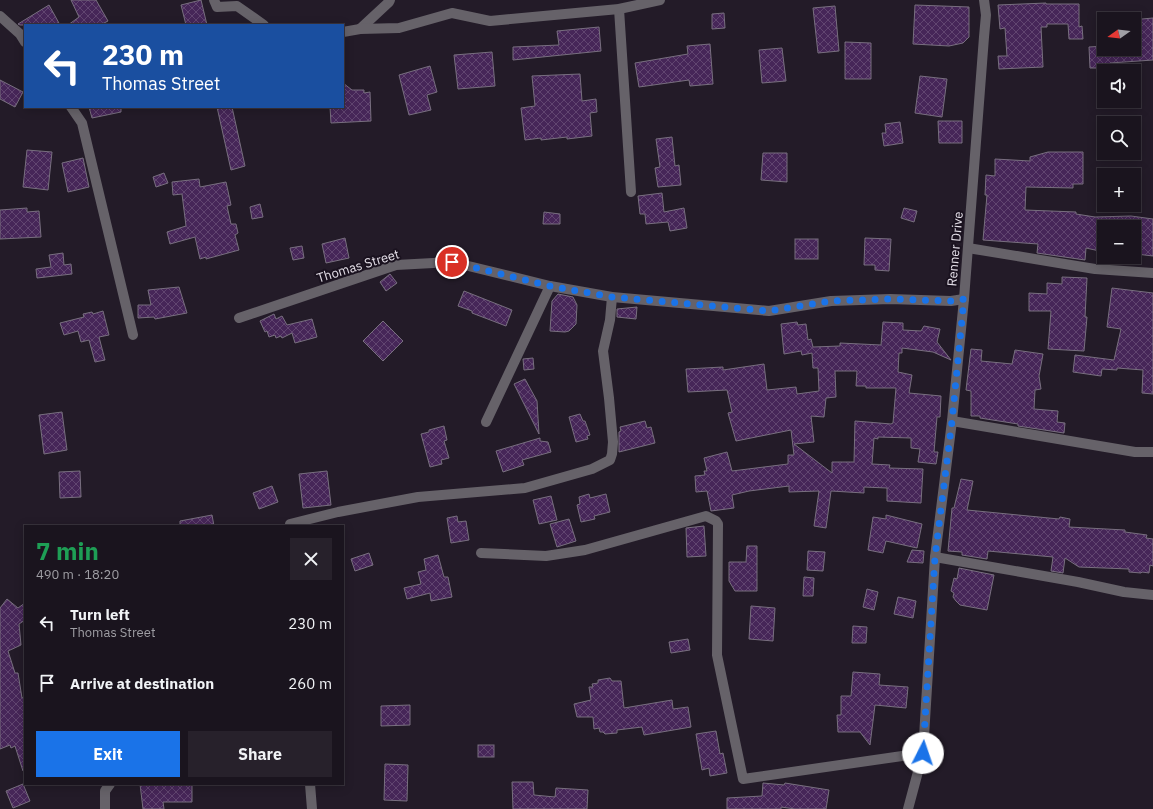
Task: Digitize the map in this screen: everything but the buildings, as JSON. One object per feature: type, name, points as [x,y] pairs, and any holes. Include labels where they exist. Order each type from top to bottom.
[{"type":"street","points":[[214,0],[217,7],[237,6],[263,24]]},
{"type":"street","points":[[360,29],[390,0]]},
{"type":"street","points":[[344,32],[360,29],[399,28],[452,13],[490,21],[619,8],[660,0]]},
{"type":"street","name":"Renner Drive","points":[[908,809],[923,753],[935,557],[952,421],[964,299],[986,15],[984,0]]},
{"type":"street","points":[[619,8],[631,192]]},
{"type":"street","points":[[0,16],[20,34],[24,40]]},
{"type":"street","points":[[72,108],[82,123],[133,335]]},
{"type":"street","points":[[968,248],[1095,269],[1153,273]]},
{"type":"street","name":"Thomas Street","points":[[239,318],[396,265],[452,262],[550,286],[612,297],[769,311],[831,301],[890,299],[951,301],[964,299]]},
{"type":"street","points":[[486,422],[550,286]]},
{"type":"street","points":[[290,524],[338,512],[418,497],[525,488],[592,469],[610,460],[613,442],[603,351],[610,320],[612,297]]},
{"type":"street","points":[[952,421],[1135,452],[1153,452]]},
{"type":"street","points":[[481,553],[546,556],[585,550],[706,516],[718,524],[717,655],[743,779],[923,753]]},
{"type":"street","points":[[935,557],[1078,582],[1124,592],[1153,595]]},
{"type":"street","points":[[105,809],[105,791],[109,785]]},
{"type":"street","points":[[310,785],[312,809]]},
{"type":"route","points":[[452,262],[550,286],[612,297],[769,311],[831,301],[890,299],[951,301],[964,299],[952,421],[935,557],[923,753]]}]
